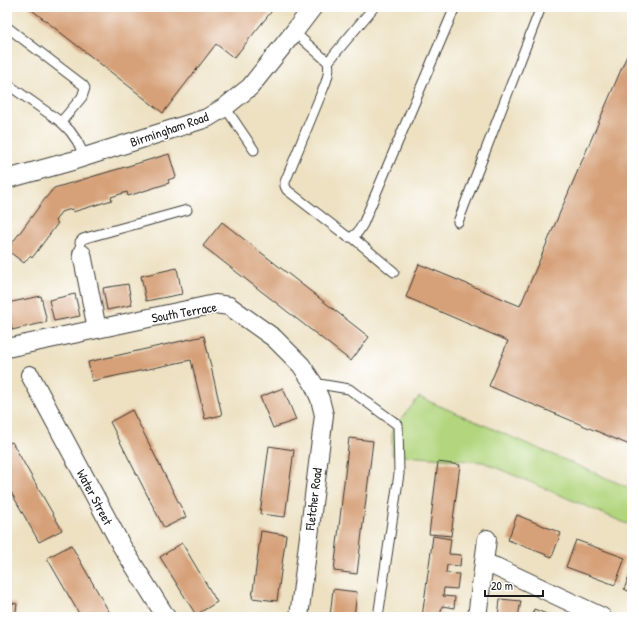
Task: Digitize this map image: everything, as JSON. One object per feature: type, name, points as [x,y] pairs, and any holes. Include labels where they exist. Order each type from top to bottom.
[{"type":"street","name":"Birmingham Road","points":[[7,179],[85,157],[207,118],[225,107],[250,87],[313,7]]},
{"type":"street","points":[[82,254],[97,328]]},
{"type":"street","name":"South Terrace","points":[[7,348],[215,304],[229,306],[274,338],[301,365],[313,383]]},
{"type":"street","name":"Water Street","points":[[30,375],[121,545],[166,617]]},
{"type":"street","name":"Fletcher Road","points":[[299,617],[324,415],[320,399],[313,383]]},
{"type":"street","points":[[477,617],[487,539]]},
{"type":"street","points":[[484,563],[496,567],[602,617]]},
{"type":"lane","points":[[328,62],[374,7]]},
{"type":"lane","points":[[352,237],[358,232],[363,224],[455,7]]},
{"type":"lane","points":[[458,222],[541,7]]},
{"type":"lane","points":[[7,27],[85,88],[82,97],[61,122]]},
{"type":"lane","points":[[294,32],[328,62],[329,67],[327,78],[285,182],[285,186],[287,190],[344,234],[352,237],[394,272]]},
{"type":"lane","points":[[7,84],[61,122],[77,141],[85,157]]},
{"type":"lane","points":[[225,107],[254,150]]},
{"type":"lane","points":[[82,254],[80,242],[89,236],[187,210]]},
{"type":"lane","points":[[313,383],[349,389],[398,425],[399,474],[378,617]]},
{"type":"green space","points":[[419,397],[632,489],[632,526],[483,462],[392,455],[392,430]]},
{"type":"building","points":[[28,7],[275,7],[234,58],[216,44],[163,113]]},
{"type":"building","points":[[632,44],[632,446],[489,386],[508,341],[406,297],[419,264],[520,306]]},
{"type":"building","points":[[169,154],[176,177],[168,180],[169,183],[128,196],[127,192],[111,197],[112,200],[73,212],[72,209],[61,212],[55,221],[58,223],[32,258],[30,256],[24,263],[7,250],[54,188]]},
{"type":"building","points":[[222,222],[369,337],[351,361],[203,246]]},
{"type":"building","points":[[177,268],[182,294],[146,301],[141,276]]},
{"type":"building","points":[[128,284],[132,305],[107,310],[103,288]]},
{"type":"building","points":[[75,294],[80,316],[54,321],[49,300]]},
{"type":"building","points":[[41,296],[47,322],[12,330],[7,303]]},
{"type":"building","points":[[204,336],[222,415],[205,419],[191,360],[92,381],[88,362]]},
{"type":"building","points":[[283,388],[296,420],[273,428],[260,397]]},
{"type":"building","points":[[132,410],[186,517],[164,528],[110,422]]},
{"type":"building","points":[[349,438],[373,441],[357,574],[334,571]]},
{"type":"building","points":[[12,442],[62,530],[39,542],[7,485],[7,444]]},
{"type":"building","points":[[269,446],[294,450],[285,517],[260,514]]},
{"type":"building","points":[[438,462],[460,465],[451,536],[429,534]]},
{"type":"building","points":[[517,515],[561,533],[552,557],[508,540]]},
{"type":"building","points":[[261,531],[286,535],[277,601],[252,598]]},
{"type":"building","points":[[433,536],[451,539],[449,554],[461,555],[460,566],[447,565],[446,573],[459,574],[457,589],[444,588],[443,596],[455,597],[454,608],[442,606],[440,617],[422,617]]},
{"type":"building","points":[[576,540],[625,558],[615,585],[566,567]]},
{"type":"building","points":[[182,543],[217,602],[196,615],[160,557]]},
{"type":"building","points":[[71,545],[112,617],[81,617],[47,558]]},
{"type":"building","points":[[632,570],[632,593],[624,589]]},
{"type":"building","points":[[333,589],[357,592],[354,617],[330,617]]},
{"type":"building","points":[[500,599],[521,601],[518,617],[498,617]]},
{"type":"building","points":[[7,602],[17,604],[15,617],[7,617]]},
{"type":"building","points":[[534,609],[554,617],[531,617]]}]
